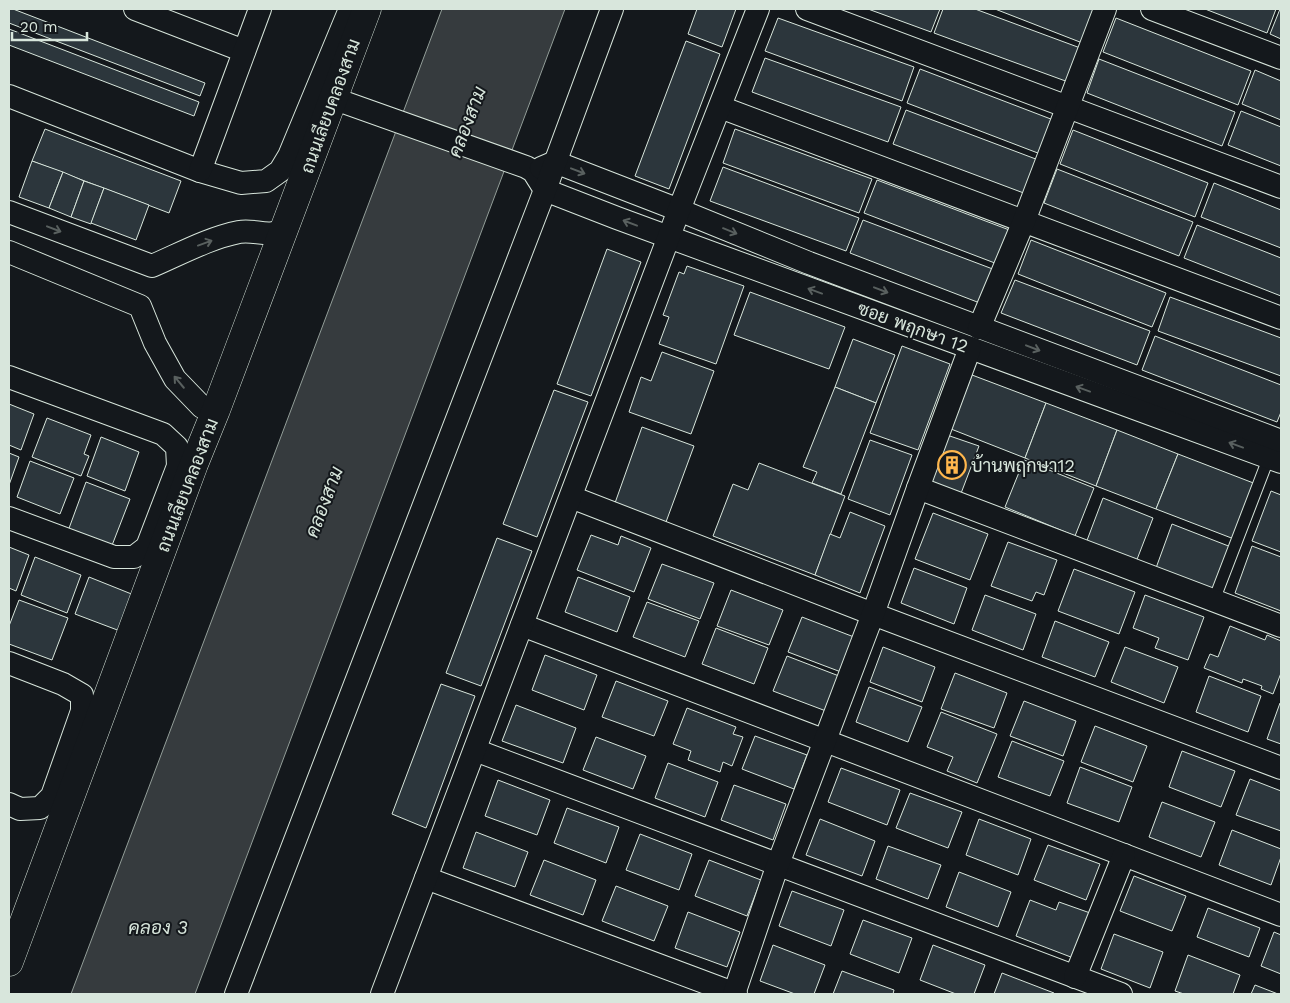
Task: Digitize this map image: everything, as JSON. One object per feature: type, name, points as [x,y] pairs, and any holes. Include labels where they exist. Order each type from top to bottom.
[{"type":"main road","name":"ถนนเลียบคลองสาม","points":[[9,962],[194,464],[367,9]]},
{"type":"street","points":[[135,9],[244,51]]},
{"type":"street","points":[[200,171],[260,9]]},
{"type":"street","points":[[9,96],[200,171],[241,183],[266,181],[280,171],[289,156],[350,9]]},
{"type":"street","points":[[236,994],[545,190],[612,9]]},
{"type":"street","points":[[382,994],[678,210],[758,9]]},
{"type":"street","points":[[807,9],[1281,187]]},
{"type":"street","points":[[426,878],[735,994],[778,864],[873,614],[918,488],[975,338],[1024,221],[1105,9]]},
{"type":"street","points":[[1152,9],[1281,58]]},
{"type":"street","points":[[332,98],[529,169],[545,190]]},
{"type":"street","points":[[720,107],[1281,318]]},
{"type":"street","points":[[529,169],[555,162],[809,263],[975,338]]},
{"type":"street","name":"ซอย พฤกษา 12","points":[[545,190],[668,238],[975,338],[1278,446]]},
{"type":"street","points":[[9,212],[152,266],[205,242],[240,232],[276,234],[284,230]]},
{"type":"street","points":[[9,252],[140,306],[175,378],[202,407],[216,410]]},
{"type":"street","points":[[9,377],[163,434],[177,447],[178,466],[147,547],[134,557],[114,557],[9,518]]},
{"type":"street","points":[[918,488],[1281,626]]},
{"type":"street","points":[[571,497],[873,614],[1281,768]]},
{"type":"street","points":[[522,625],[1281,915]]},
{"type":"street","points":[[9,662],[64,684],[82,695],[82,710],[52,796],[40,808],[20,808],[9,804]]},
{"type":"street","points":[[475,750],[1122,994]]},
{"type":"street","points":[[1075,977],[1124,855]]},
{"type":"lane","points":[[1214,600],[1278,446]]},
{"type":"water","name":"คลอง 3","points":[[442,9],[565,9],[195,994],[71,994]]},
{"type":"building","points":[[9,9],[205,83],[200,96],[9,23]]},
{"type":"building","points":[[697,9],[736,9],[722,47],[688,34]]},
{"type":"building","points":[[868,9],[940,9],[931,32]]},
{"type":"building","points":[[943,9],[975,9],[1083,49],[1071,83],[934,33]]},
{"type":"building","points":[[995,9],[1096,9],[1085,44]]},
{"type":"building","points":[[1205,9],[1276,9],[1267,33]]},
{"type":"building","points":[[1281,9],[1281,39],[1270,34]]},
{"type":"building","points":[[778,18],[914,67],[902,101],[765,51]]},
{"type":"building","points":[[1116,18],[1251,71],[1238,105],[1103,52]]},
{"type":"building","points":[[9,29],[199,102],[194,116],[9,45]]},
{"type":"building","points":[[686,41],[720,54],[669,189],[635,176]]},
{"type":"building","points":[[765,58],[901,107],[888,142],[752,92]]},
{"type":"building","points":[[1099,59],[1235,112],[1222,146],[1087,93]]},
{"type":"building","points":[[920,69],[1056,121],[1043,155],[907,103]]},
{"type":"building","points":[[1255,70],[1281,81],[1281,120],[1242,104]]},
{"type":"building","points":[[906,110],[1041,161],[1029,195],[893,144]]},
{"type":"building","points":[[1241,111],[1281,127],[1281,166],[1228,145]]},
{"type":"building","points":[[45,129],[181,181],[169,213],[32,161]]},
{"type":"building","points":[[735,129],[872,179],[859,213],[723,163]]},
{"type":"building","points":[[1073,130],[1208,183],[1195,217],[1060,164]]},
{"type":"building","points":[[32,161],[63,172],[49,208],[19,197]]},
{"type":"building","points":[[723,167],[859,218],[846,251],[710,201]]},
{"type":"building","points":[[1057,169],[1193,222],[1179,256],[1044,203]]},
{"type":"building","points":[[63,172],[84,181],[71,217],[49,208]]},
{"type":"building","points":[[877,180],[1012,231],[1000,265],[864,213]]},
{"type":"building","points":[[84,181],[104,188],[91,224],[71,217]]},
{"type":"building","points":[[1214,183],[1281,210],[1281,248],[1201,217]]},
{"type":"building","points":[[104,188],[149,205],[136,240],[91,223]]},
{"type":"building","points":[[863,220],[998,271],[985,305],[850,253]]},
{"type":"building","points":[[1197,225],[1281,258],[1281,296],[1184,258]]},
{"type":"building","points":[[1031,240],[1166,293],[1152,327],[1018,274]]},
{"type":"building","points":[[607,249],[641,262],[591,396],[557,384]]},
{"type":"building","points":[[687,266],[744,286],[716,364],[659,344],[669,317],[663,315],[679,272],[684,274]]},
{"type":"building","points":[[1015,280],[1150,331],[1137,365],[1001,313]]},
{"type":"building","points":[[750,292],[845,327],[829,369],[734,335]]},
{"type":"building","points":[[1170,297],[1281,338],[1281,376],[1158,331]]},
{"type":"building","points":[[1155,336],[1281,385],[1281,412],[1277,422],[1142,370]]},
{"type":"building","points":[[853,339],[895,355],[876,403],[835,387]]},
{"type":"building","points":[[902,346],[950,364],[918,450],[870,433]]},
{"type":"building","points":[[662,352],[714,371],[691,434],[629,412],[641,377],[651,381]]},
{"type":"building","points":[[972,375],[1046,403],[1025,458],[951,429]]},
{"type":"building","points":[[835,387],[876,403],[841,494],[812,483],[817,472],[803,467]]},
{"type":"building","points":[[554,390],[588,402],[537,537],[503,524]]},
{"type":"building","points":[[1046,403],[1117,430],[1096,486],[1025,458]]},
{"type":"building","points":[[9,404],[34,414],[21,450],[9,445]]},
{"type":"building","points":[[47,418],[91,435],[84,454],[89,456],[81,476],[32,457]]},
{"type":"building","points":[[642,427],[694,446],[666,522],[615,503]]},
{"type":"building","points":[[1117,430],[1178,454],[1156,509],[1096,486]]},
{"type":"building","name":"บ้านพฤกษา12","points":[[944,434],[979,446],[960,496],[926,483]]},
{"type":"building","points":[[101,437],[139,452],[125,491],[87,476]]},
{"type":"building","points":[[870,440],[912,455],[890,515],[848,499]]},
{"type":"building","points":[[9,453],[19,457],[9,485]]},
{"type":"building","points":[[1178,454],[1256,484],[1234,539],[1156,509]]},
{"type":"building","points":[[1024,460],[1094,488],[1075,536],[1005,507]]},
{"type":"building","points":[[30,461],[74,478],[60,514],[17,497]]},
{"type":"building","points":[[759,463],[845,496],[815,575],[713,536],[733,484],[748,490]]},
{"type":"building","points":[[86,482],[130,499],[111,548],[68,531]]},
{"type":"building","points":[[1271,491],[1281,495],[1281,552],[1252,541]]},
{"type":"building","points":[[1103,498],[1153,518],[1136,562],[1086,543]]},
{"type":"building","points":[[850,512],[885,526],[860,593],[815,575],[830,534],[840,538]]},
{"type":"building","points":[[933,513],[988,534],[970,580],[915,559]]},
{"type":"building","points":[[1172,524],[1231,547],[1214,591],[1156,568]]},
{"type":"building","points":[[591,535],[618,545],[621,536],[651,548],[634,592],[577,570]]},
{"type":"building","points":[[497,538],[532,551],[481,686],[446,673]]},
{"type":"building","points":[[1008,542],[1057,560],[1044,595],[1036,592],[1032,601],[991,586]]},
{"type":"building","points":[[1252,546],[1281,557],[1281,611],[1235,593]]},
{"type":"building","points":[[9,547],[29,555],[16,591],[9,588]]},
{"type":"building","points":[[35,557],[81,575],[67,613],[21,595]]},
{"type":"building","points":[[662,564],[714,583],[700,619],[648,599]]},
{"type":"building","points":[[914,568],[967,588],[954,624],[901,603]]},
{"type":"building","points":[[1074,569],[1135,592],[1119,634],[1058,611]]},
{"type":"building","points":[[89,577],[134,595],[120,631],[75,614]]},
{"type":"building","points":[[578,577],[630,597],[617,632],[565,612]]},
{"type":"building","points":[[731,590],[783,610],[769,645],[717,626]]},
{"type":"building","points":[[985,595],[1036,614],[1023,650],[972,630]]},
{"type":"building","points":[[1145,595],[1204,617],[1188,660],[1155,648],[1159,638],[1133,628]]},
{"type":"building","points":[[19,600],[68,618],[52,660],[9,644],[9,626]]},
{"type":"building","points":[[647,602],[699,621],[685,657],[633,637]]},
{"type":"building","points":[[802,617],[854,637],[841,672],[788,652]]},
{"type":"building","points":[[1055,621],[1109,642],[1095,677],[1042,657]]},
{"type":"building","points":[[1230,626],[1265,640],[1267,635],[1281,641],[1281,673],[1273,694],[1261,689],[1262,686],[1243,679],[1242,683],[1204,668],[1210,654],[1218,657]]},
{"type":"building","points":[[716,628],[768,648],[754,684],[702,664]]},
{"type":"building","points":[[883,647],[935,667],[922,702],[870,682]]},
{"type":"building","points":[[1125,647],[1178,667],[1164,703],[1111,682]]},
{"type":"building","points":[[545,655],[597,675],[584,710],[532,690]]},
{"type":"building","points":[[787,656],[839,676],[826,711],[773,691]]},
{"type":"building","points":[[955,673],[1007,693],[994,728],[941,709]]},
{"type":"building","points":[[1209,676],[1261,696],[1248,732],[1196,712]]},
{"type":"building","points":[[616,681],[668,701],[654,736],[602,717]]},
{"type":"building","points":[[441,684],[475,696],[426,828],[392,814]]},
{"type":"building","points":[[869,687],[922,707],[908,742],[856,722]]},
{"type":"building","points":[[1024,701],[1076,721],[1063,756],[1010,736]]},
{"type":"building","points":[[1281,704],[1281,744],[1267,739]]},
{"type":"building","points":[[516,705],[576,728],[563,763],[502,741]]},
{"type":"building","points":[[687,708],[736,727],[733,734],[743,737],[732,766],[723,762],[720,772],[688,760],[691,751],[673,744]]},
{"type":"building","points":[[941,712],[997,734],[977,783],[947,771],[953,757],[927,747]]},
{"type":"building","points":[[1095,726],[1147,746],[1133,782],[1081,762]]},
{"type":"building","points":[[755,736],[807,755],[794,789],[742,769]]},
{"type":"building","points":[[596,737],[646,756],[633,789],[583,770]]},
{"type":"building","points":[[1012,741],[1064,761],[1050,796],[998,777]]},
{"type":"building","points":[[1182,751],[1235,771],[1221,807],[1169,787]]},
{"type":"building","points":[[668,763],[718,782],[705,817],[655,798]]},
{"type":"building","points":[[1080,767],[1132,787],[1119,822],[1067,803]]},
{"type":"building","points":[[841,768],[900,790],[887,825],[828,802]]},
{"type":"building","points":[[1250,779],[1281,791],[1281,831],[1236,815]]},
{"type":"building","points":[[498,780],[550,800],[537,835],[485,816]]},
{"type":"building","points":[[734,785],[786,804],[773,840],[721,820]]},
{"type":"building","points":[[910,793],[962,812],[948,848],[896,828]]},
{"type":"building","points":[[1162,802],[1215,822],[1201,857],[1149,837]]},
{"type":"building","points":[[567,808],[619,827],[606,863],[554,843]]},
{"type":"building","points":[[820,819],[875,841],[862,876],[806,855]]},
{"type":"building","points":[[979,819],[1031,839],[1018,875],[966,855]]},
{"type":"building","points":[[1232,830],[1281,849],[1281,857],[1271,885],[1219,865]]},
{"type":"building","points":[[476,832],[528,852],[515,887],[463,868]]},
{"type":"building","points":[[640,834],[692,854],[679,890],[626,870]]},
{"type":"building","points":[[1048,845],[1100,864],[1086,900],[1034,880]]},
{"type":"building","points":[[888,846],[941,865],[928,899],[876,879]]},
{"type":"building","points":[[544,860],[596,880],[583,915],[530,895]]},
{"type":"building","points":[[709,860],[761,880],[747,916],[695,896]]},
{"type":"building","points":[[959,872],[1011,892],[998,927],[946,907]]},
{"type":"building","points":[[1134,876],[1186,896],[1172,931],[1120,911]]},
{"type":"building","points":[[616,886],[668,906],[654,941],[602,921]]},
{"type":"building","points":[[792,891],[844,910],[831,946],[779,926]]},
{"type":"building","points":[[1030,900],[1056,910],[1059,902],[1093,914],[1076,959],[1016,936]]},
{"type":"building","points":[[1208,908],[1260,928],[1249,957],[1197,937]]},
{"type":"building","points":[[688,912],[740,932],[727,967],[675,948]]},
{"type":"building","points":[[863,920],[912,938],[899,973],[850,954]]},
{"type":"building","points":[[1274,932],[1281,935],[1281,974],[1261,966]]},
{"type":"building","points":[[1114,934],[1163,952],[1150,988],[1101,969]]},
{"type":"building","points":[[773,945],[825,965],[814,994],[795,994],[760,981]]},
{"type":"building","points":[[933,945],[985,965],[974,994],[956,994],[920,980]]},
{"type":"building","points":[[1188,955],[1240,975],[1233,994],[1184,994],[1175,991]]},
{"type":"building","points":[[842,971],[894,990],[893,994],[833,994]]},
{"type":"building","points":[[1002,973],[1054,993],[994,994]]},
{"type":"building","points":[[1255,985],[1278,994],[1251,994]]},
{"type":"place","name":"บ้านพฤกษา12","points":[[952,465]]},
{"type":"water label","name":"คลองสาม","points":[[467,122]]},
{"type":"water label","name":"คลองสาม","points":[[324,502]]}]
